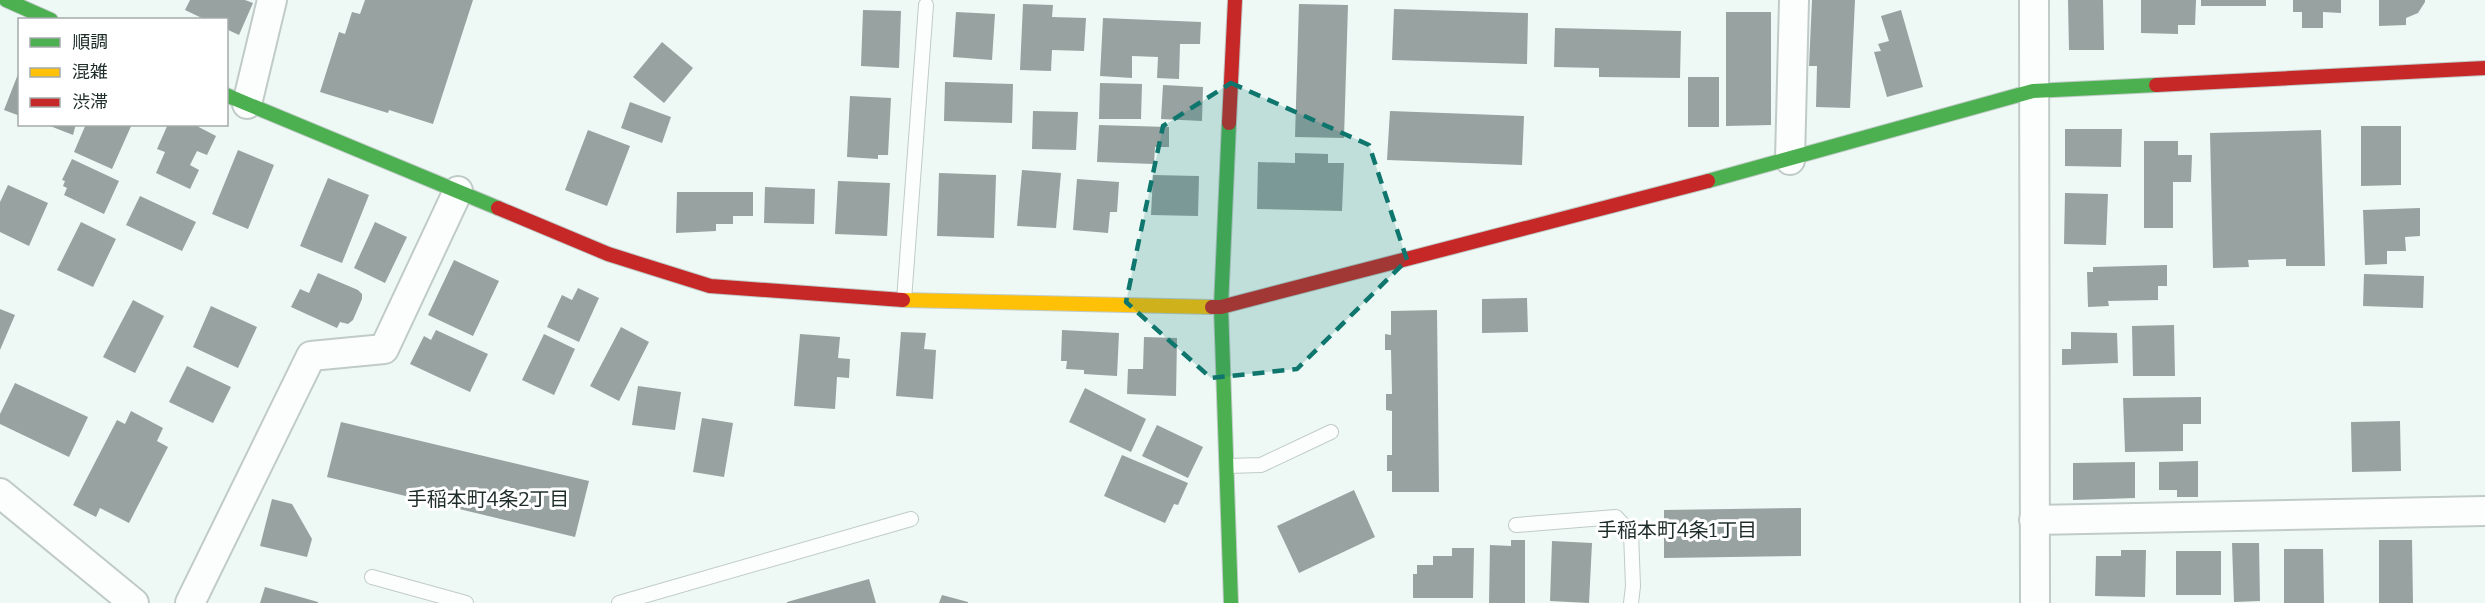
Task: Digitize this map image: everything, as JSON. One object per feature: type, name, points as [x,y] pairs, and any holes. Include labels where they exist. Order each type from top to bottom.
[{"type":"street","points":[[6,0],[46,18]]},
{"type":"street","points":[[272,0],[237,100],[608,254],[710,286],[904,300],[1221,307],[1790,160],[2033,91],[2485,68]]},
{"type":"street","points":[[1231,603],[1221,307],[1235,0]]},
{"type":"street","points":[[1790,160],[1794,0]]},
{"type":"street","points":[[2034,0],[2035,603]]},
{"type":"street","points":[[190,603],[311,356],[384,349],[458,191]]},
{"type":"street","points":[[0,493],[134,603]]},
{"type":"street","points":[[2034,520],[2485,511]]},
{"type":"lane","points":[[904,300],[926,5]]},
{"type":"lane","points":[[1227,466],[1261,465],[1331,432]]},
{"type":"lane","points":[[1516,525],[1616,517],[1631,533],[1633,586],[1631,603]]},
{"type":"lane","points":[[619,603],[911,519]]},
{"type":"lane","points":[[372,577],[465,603]]},
{"type":"highlighted area","points":[[1231,83],[1369,145],[1407,260],[1297,369],[1211,378],[1126,302],[1163,126]]},
{"type":"building","points":[[190,0],[245,0],[253,3],[239,35],[228,30],[228,18],[202,18],[185,10]]},
{"type":"building","points":[[365,0],[473,0],[433,124],[320,92],[339,32],[345,34],[352,12],[360,14]]},
{"type":"building","points":[[1812,0],[1855,0],[1850,108],[1816,107],[1817,66],[1809,66]]},
{"type":"building","points":[[2068,0],[2103,0],[2104,50],[2069,50]]},
{"type":"building","points":[[2141,0],[2196,0],[2195,25],[2178,25],[2178,34],[2141,33]]},
{"type":"building","points":[[2201,0],[2266,0],[2266,6],[2201,6]]},
{"type":"building","points":[[2293,0],[2341,0],[2341,13],[2323,12],[2323,28],[2302,28],[2302,12],[2293,12]]},
{"type":"building","points":[[2379,0],[2425,0],[2425,2],[2418,13],[2406,18],[2406,25],[2379,26]]},
{"type":"building","points":[[1023,4],[1053,5],[1052,17],[1086,18],[1084,51],[1052,50],[1051,71],[1020,70]]},
{"type":"building","points":[[1299,4],[1348,5],[1344,138],[1295,137]]},
{"type":"building","points":[[1394,9],[1528,13],[1527,64],[1392,60]]},
{"type":"building","points":[[863,10],[901,11],[899,68],[861,66]]},
{"type":"building","points":[[1901,10],[1923,87],[1887,97],[1874,52],[1881,51],[1878,44],[1889,41],[1881,16]]},
{"type":"building","points":[[956,12],[995,14],[992,60],[953,57]]},
{"type":"building","points":[[1726,12],[1771,12],[1771,125],[1726,126]]},
{"type":"building","points":[[1103,18],[1201,22],[1200,44],[1180,44],[1179,79],[1157,78],[1158,57],[1132,56],[1132,78],[1100,76]]},
{"type":"building","points":[[1555,28],[1681,31],[1680,78],[1599,77],[1599,68],[1554,67]]},
{"type":"building","points":[[662,42],[693,68],[664,103],[633,77]]},
{"type":"building","points":[[18,74],[18,115],[4,110]]},
{"type":"building","points":[[1688,77],[1719,77],[1719,127],[1688,127]]},
{"type":"building","points":[[945,82],[1013,84],[1012,123],[944,121]]},
{"type":"building","points":[[1100,83],[1142,84],[1141,119],[1099,119]]},
{"type":"building","points":[[1163,85],[1203,87],[1202,121],[1161,119]]},
{"type":"building","points":[[850,96],[891,98],[888,155],[878,155],[878,159],[847,157]]},
{"type":"building","points":[[630,102],[671,117],[662,143],[621,128]]},
{"type":"building","points":[[1033,111],[1078,112],[1076,150],[1032,149]]},
{"type":"building","points":[[1390,111],[1524,116],[1522,165],[1387,160]]},
{"type":"building","points":[[1099,125],[1169,127],[1169,147],[1155,147],[1154,164],[1097,162]]},
{"type":"building","points":[[50,126],[75,126],[73,135]]},
{"type":"building","points":[[85,126],[131,126],[112,169],[74,152]]},
{"type":"building","points":[[167,126],[197,126],[216,136],[207,155],[197,151],[190,165],[199,170],[190,189],[156,173],[165,152],[157,149]]},
{"type":"building","points":[[2361,126],[2401,126],[2401,185],[2361,186]]},
{"type":"building","points":[[2065,129],[2122,129],[2121,167],[2065,166]]},
{"type":"building","points":[[588,130],[630,146],[607,206],[565,190]]},
{"type":"building","points":[[2321,130],[2325,266],[2286,266],[2286,259],[2248,260],[2249,267],[2213,268],[2210,133]]},
{"type":"building","points":[[2144,141],[2178,141],[2178,155],[2192,155],[2191,182],[2173,182],[2173,228],[2144,228]]},
{"type":"building","points":[[238,150],[274,165],[248,229],[212,214]]},
{"type":"building","points":[[1295,153],[1328,154],[1328,163],[1344,163],[1342,211],[1257,209],[1258,162],[1295,163]]},
{"type":"building","points":[[72,159],[119,181],[104,214],[64,195],[67,188],[63,186],[65,181],[62,180]]},
{"type":"building","points":[[1022,170],[1061,173],[1056,228],[1017,226]]},
{"type":"building","points":[[939,173],[996,175],[994,238],[937,236]]},
{"type":"building","points":[[1153,175],[1199,176],[1198,216],[1151,215]]},
{"type":"building","points":[[328,178],[369,195],[342,263],[300,246]]},
{"type":"building","points":[[1077,179],[1119,182],[1117,212],[1110,212],[1108,233],[1073,230]]},
{"type":"building","points":[[838,181],[890,183],[887,236],[835,234]]},
{"type":"building","points":[[8,185],[48,203],[29,246],[0,232],[0,202]]},
{"type":"building","points":[[765,187],[815,189],[814,224],[764,223]]},
{"type":"building","points":[[677,192],[753,192],[753,216],[733,216],[733,224],[716,224],[716,231],[676,233]]},
{"type":"building","points":[[2065,193],[2108,194],[2106,245],[2064,244]]},
{"type":"building","points":[[140,196],[196,222],[182,251],[126,225]]},
{"type":"building","points":[[2420,208],[2420,236],[2405,237],[2406,251],[2387,251],[2387,264],[2365,265],[2363,210]]},
{"type":"building","points":[[81,222],[116,239],[93,287],[57,270]]},
{"type":"building","points":[[375,222],[407,237],[385,283],[354,268]]},
{"type":"building","points":[[454,260],[499,281],[473,336],[428,315]]},
{"type":"building","points":[[2167,265],[2167,286],[2158,286],[2158,300],[2108,301],[2109,306],[2088,307],[2087,272],[2093,272],[2093,267]]},
{"type":"building","points":[[318,273],[358,290],[362,294],[353,320],[348,324],[340,322],[337,328],[291,307],[300,289],[309,293]]},
{"type":"building","points":[[2364,274],[2424,276],[2423,308],[2363,306]]},
{"type":"building","points":[[578,288],[599,298],[579,342],[547,327],[562,295],[572,300]]},
{"type":"building","points":[[1527,298],[1528,332],[1482,333],[1482,299]]},
{"type":"building","points":[[133,300],[164,316],[135,373],[103,357]]},
{"type":"building","points":[[211,306],[257,327],[238,368],[193,347]]},
{"type":"building","points":[[0,309],[15,315],[0,350]]},
{"type":"building","points":[[1437,310],[1439,492],[1392,492],[1392,471],[1387,471],[1387,455],[1392,455],[1392,411],[1386,410],[1386,394],[1392,394],[1391,350],[1385,350],[1385,334],[1391,335],[1391,311]]},
{"type":"building","points":[[2174,325],[2175,376],[2133,376],[2132,326]]},
{"type":"building","points":[[621,327],[649,342],[619,401],[590,386]]},
{"type":"building","points":[[436,330],[488,354],[470,392],[410,364],[424,336],[431,340]]},
{"type":"building","points":[[1062,330],[1119,333],[1117,376],[1084,374],[1084,370],[1066,369],[1067,361],[1061,361]]},
{"type":"building","points":[[901,332],[926,333],[924,349],[936,350],[933,399],[896,396]]},
{"type":"building","points":[[2071,332],[2117,333],[2118,363],[2062,365],[2062,349],[2071,349]]},
{"type":"building","points":[[544,334],[575,349],[554,395],[522,380]]},
{"type":"building","points":[[800,334],[840,337],[838,358],[850,359],[849,378],[837,377],[835,409],[794,406]]},
{"type":"building","points":[[1144,337],[1177,338],[1176,396],[1127,394],[1128,369],[1143,369]]},
{"type":"building","points":[[187,366],[231,387],[213,423],[169,402]]},
{"type":"building","points":[[15,383],[88,417],[69,457],[0,424],[0,414]]},
{"type":"building","points":[[638,386],[681,392],[675,430],[632,425]]},
{"type":"building","points":[[1085,388],[1146,419],[1131,452],[1069,422]]},
{"type":"building","points":[[2201,397],[2201,424],[2183,424],[2183,451],[2125,452],[2123,398]]},
{"type":"building","points":[[131,411],[163,428],[157,441],[168,447],[129,523],[100,508],[96,517],[73,505],[117,420],[125,424]]},
{"type":"building","points":[[702,418],[733,423],[724,477],[693,472]]},
{"type":"building","points":[[2400,421],[2401,471],[2352,472],[2351,422]]},
{"type":"building","points":[[341,422],[589,481],[575,537],[327,477]]},
{"type":"building","points":[[1157,425],[1203,447],[1188,478],[1142,456]]},
{"type":"building","points":[[1122,455],[1188,483],[1178,505],[1174,504],[1165,523],[1104,496]]},
{"type":"building","points":[[2198,461],[2198,497],[2177,497],[2177,490],[2159,490],[2159,462]]},
{"type":"building","points":[[2135,462],[2135,498],[2073,500],[2073,463]]},
{"type":"building","points":[[1354,490],[1375,537],[1299,573],[1277,526]]},
{"type":"building","points":[[272,499],[292,504],[312,539],[307,557],[260,546]]},
{"type":"building","points":[[1801,508],[1801,556],[1664,558],[1664,510]]},
{"type":"building","points":[[1511,540],[1525,540],[1525,603],[1489,603],[1490,545],[1511,546]]},
{"type":"building","points":[[2379,540],[2412,540],[2413,603],[2379,603]]},
{"type":"building","points":[[1552,541],[1592,543],[1589,603],[1550,601]]},
{"type":"building","points":[[2232,543],[2259,543],[2260,601],[2234,602]]},
{"type":"building","points":[[1452,548],[1474,548],[1473,598],[1413,598],[1413,574],[1417,574],[1417,565],[1433,565],[1433,556],[1452,556]]},
{"type":"building","points":[[2284,549],[2323,549],[2324,603],[2284,603]]},
{"type":"building","points":[[2121,550],[2146,550],[2145,597],[2095,596],[2096,556],[2121,556]]},
{"type":"building","points":[[2176,551],[2221,551],[2221,595],[2176,595]]},
{"type":"building","points":[[869,579],[876,603],[787,603],[787,602]]},
{"type":"building","points":[[265,587],[318,602],[318,603],[260,603]]},
{"type":"building","points":[[942,595],[968,602],[968,603],[939,603]]},
{"type":"traffic: fast","points":[[6,0],[46,18]]},
{"type":"traffic: fast","points":[[1708,181],[2033,91],[2156,85]]},
{"type":"traffic: fast","points":[[228,96],[498,208]]},
{"type":"traffic: fast","points":[[1229,123],[1221,307],[1231,603]]},
{"type":"traffic: slow","points":[[903,300],[1212,307]]},
{"type":"traffic: jam","points":[[1229,123],[1235,0]]},
{"type":"traffic: jam","points":[[2156,85],[2485,68]]},
{"type":"traffic: jam","points":[[1212,307],[1221,307],[1708,181]]},
{"type":"traffic: jam","points":[[498,208],[608,254],[710,286],[903,300]]},
{"type":"district","name":"手稲本町4条2丁目","points":[[488,499]]},
{"type":"district","name":"手稲本町4条1丁目","points":[[1677,530]]}]
